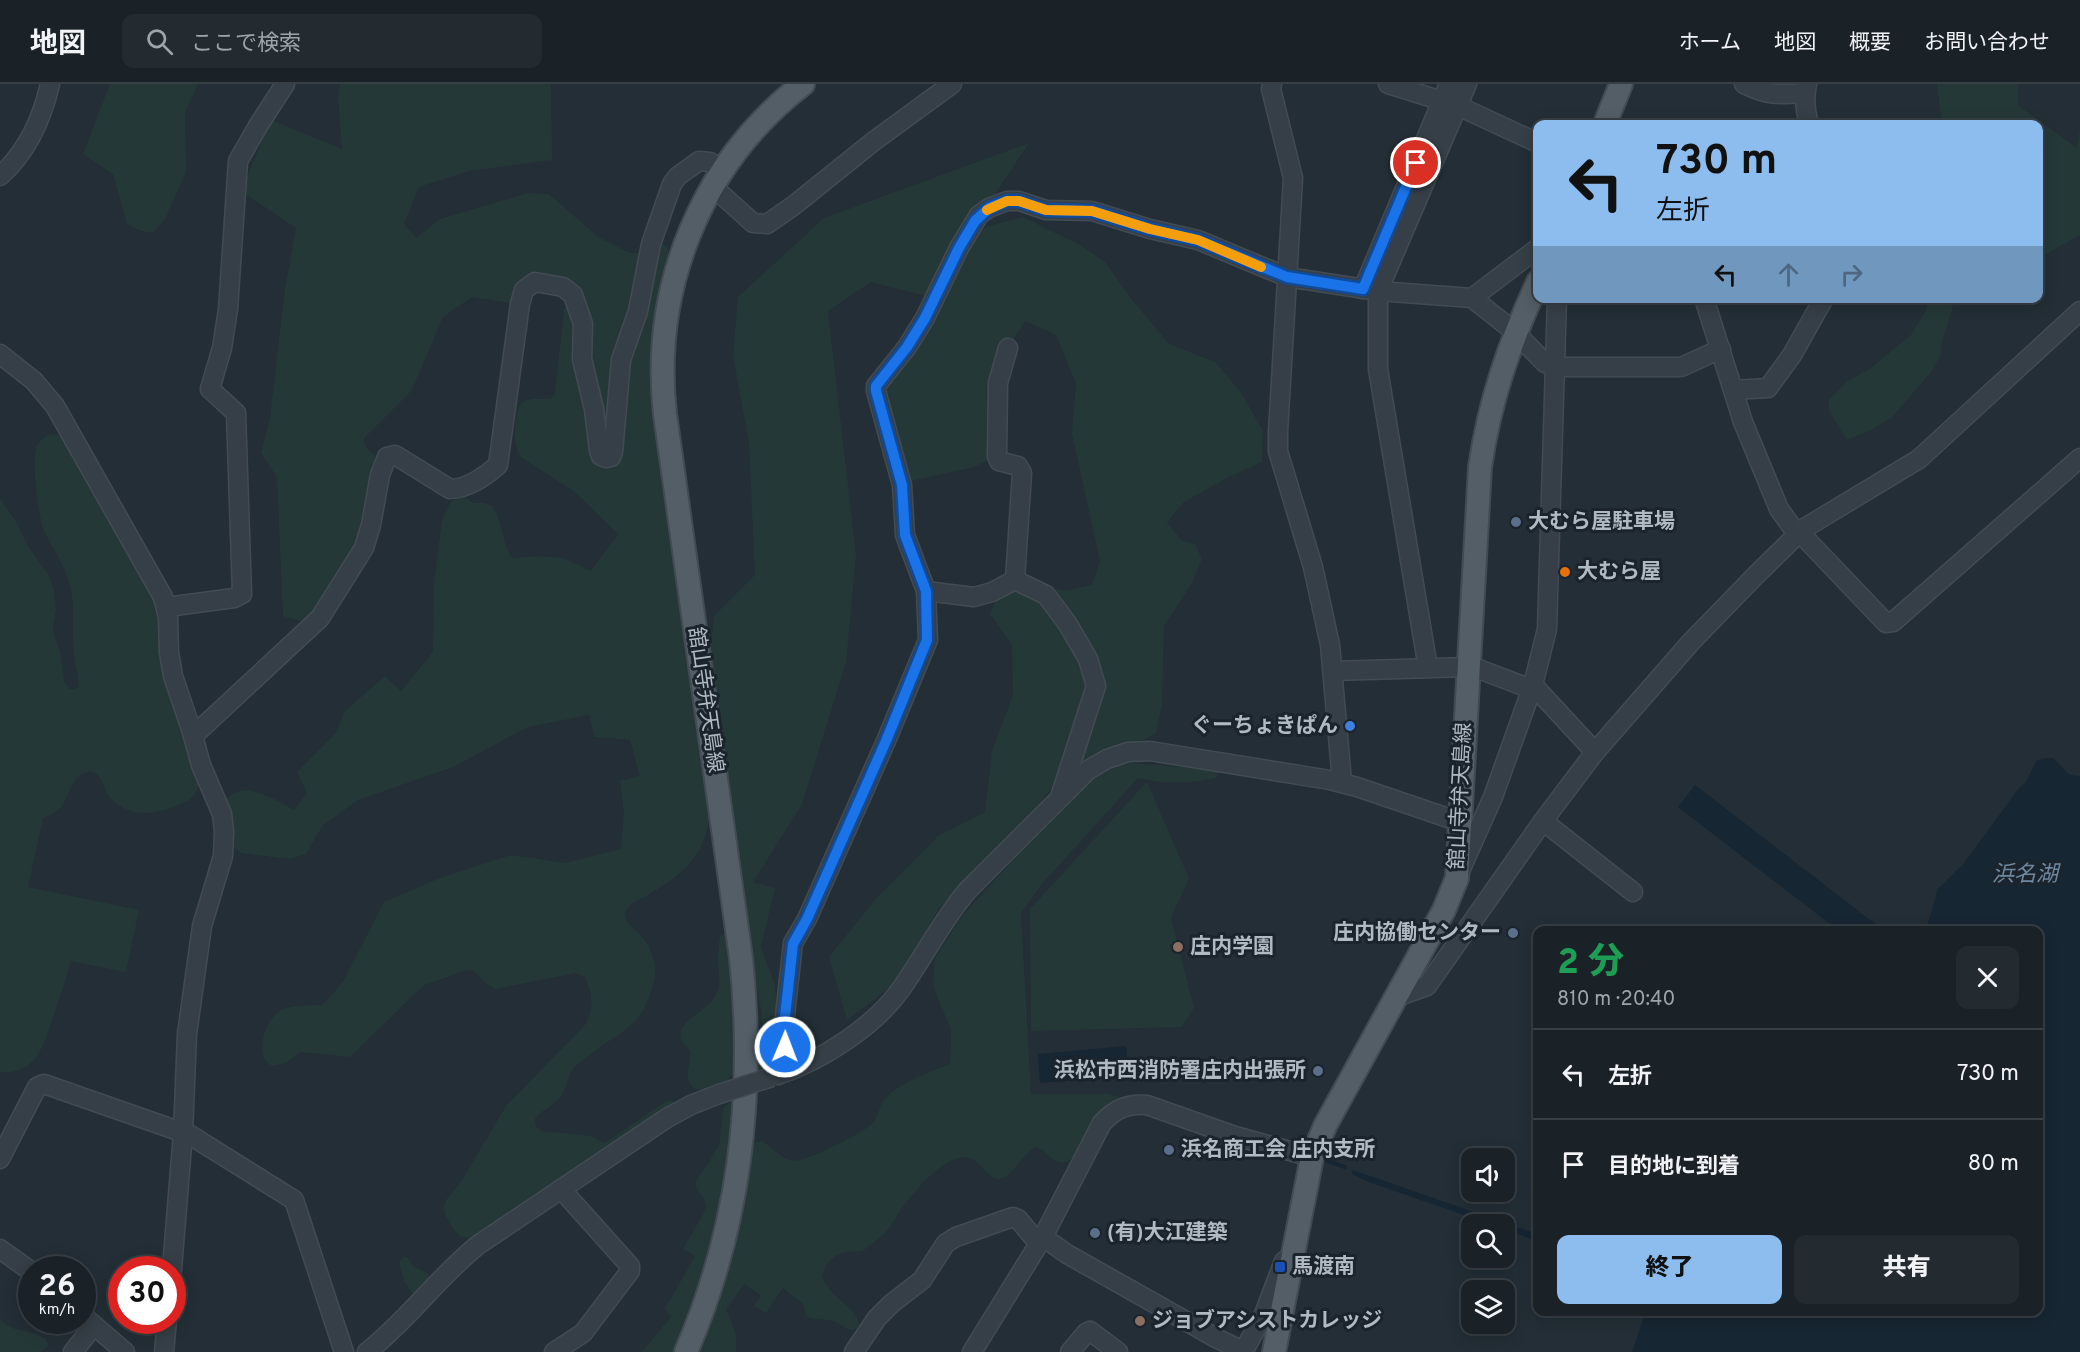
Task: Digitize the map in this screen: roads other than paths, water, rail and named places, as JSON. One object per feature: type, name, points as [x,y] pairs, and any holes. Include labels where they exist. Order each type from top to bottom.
[{"type":"main road","name":"舘山寺弁天島線","points":[[686,1352],[713,1280],[732,1208],[744,1125],[747,1069],[746,1014],[741,958],[665,414],[662,378],[665,323],[676,270],[692,227],[717,178],[755,127],[803,84]]},
{"type":"main road","points":[[1607,120],[1621,84]]},
{"type":"main road","name":"舘山寺弁天島線","points":[[1274,1352],[1277,1299],[1296,1242],[1312,1157],[1325,1126],[1443,910],[1457,878],[1480,467],[1497,385],[1515,332],[1533,293]]},
{"type":"street","points":[[0,176],[16,162],[32,134],[46,101],[50,84]]},
{"type":"street","points":[[166,607],[234,598],[242,594],[236,412],[210,389],[222,348],[228,309],[238,161],[285,84]]},
{"type":"street","points":[[193,736],[320,618],[364,548],[380,475],[387,457],[394,455],[450,489],[466,486],[498,465],[520,304],[524,290],[529,285],[543,282],[563,287],[573,295],[583,324],[582,360],[594,410],[599,452],[606,459],[613,452],[621,360],[638,310],[651,244],[672,184],[678,176],[699,161],[710,162],[717,178],[753,223],[767,224],[952,84]]},
{"type":"street","points":[[1272,84],[1271,89],[1293,178],[1278,451],[1313,567],[1333,671],[1342,782]]},
{"type":"street","points":[[1388,84],[1450,99],[1533,140]]},
{"type":"street","points":[[1428,668],[1378,369],[1371,290],[1450,99],[1467,84]]},
{"type":"street","points":[[1744,84],[1758,91],[1775,95],[1806,88],[1808,120]]},
{"type":"street","points":[[789,1071],[783,1034],[793,944],[816,899],[923,654],[927,640],[926,591],[905,535],[902,485],[876,386],[907,347],[925,318],[959,248],[980,215],[989,208],[1007,201],[1019,201],[1046,210],[1092,211],[1150,229],[1198,240],[1287,277],[1371,290],[1472,298],[1515,332],[1545,363],[1554,367],[1681,367],[1721,349]]},
{"type":"street","points":[[1472,298],[1533,252]]},
{"type":"street","points":[[1457,878],[1493,797],[1532,687],[1547,629],[1557,303]]},
{"type":"street","points":[[1706,303],[1743,422],[1779,509],[1797,534],[1805,538],[1886,623],[1893,622],[2080,458]]},
{"type":"street","points":[[1734,390],[1768,388],[1792,355],[1821,303]]},
{"type":"street","points":[[1396,997],[1427,986],[1543,821],[1595,752],[1691,642],[1797,534],[1919,459],[2080,311]]},
{"type":"street","points":[[1008,348],[998,383],[997,456],[999,461],[1018,466],[1022,473],[1016,580]]},
{"type":"street","points":[[0,354],[34,381],[55,406],[163,597],[166,607],[172,676],[201,765],[222,814],[223,856],[206,910],[199,942],[186,1050],[183,1133],[173,1256]]},
{"type":"street","points":[[926,591],[974,597],[992,592],[1016,580]]},
{"type":"street","points":[[1016,580],[1046,595],[1067,623],[1088,659],[1096,686],[1060,798]]},
{"type":"street","points":[[1333,671],[1468,666],[1532,687],[1595,752]]},
{"type":"street","points":[[367,1352],[401,1324],[466,1255],[667,1118],[691,1105],[789,1071],[855,1035],[887,1007],[900,991],[959,901],[1060,798],[1097,764],[1118,755],[1139,751],[1251,766],[1342,782],[1460,822]]},
{"type":"street","points":[[1543,821],[1633,892]]},
{"type":"street","points":[[0,1159],[37,1087],[44,1084],[190,1135],[294,1200],[344,1352]]},
{"type":"street","points":[[972,1352],[1041,1240],[1108,1115],[1126,1106],[1147,1105],[1235,1136],[1312,1157]]},
{"type":"street","points":[[554,1352],[583,1333],[630,1271],[630,1266],[561,1189]]},
{"type":"street","points":[[854,1352],[877,1318],[922,1280],[942,1247],[951,1240],[1013,1217],[1041,1240],[1243,1351],[1264,1314],[1277,1299]]},
{"type":"street","points":[[0,1248],[18,1262]]},
{"type":"street","points":[[96,1327],[125,1352]]},
{"type":"street","points":[[1070,1352],[1090,1331],[1118,1352]]},
{"type":"street","points":[[73,1352],[81,1334]]},
{"type":"street","points":[[164,1352],[166,1334]]},
{"type":"water","name":"浜名湖","points":[[2053,758],[2070,775],[2080,776],[2080,1352],[1632,1352],[1644,1316],[2043,1316],[2043,926],[1927,926],[1938,889],[1964,863],[2019,788],[2026,782],[2036,761]]},
{"type":"water","points":[[1695,785],[1878,926],[1833,926],[1678,807]]},
{"type":"water","points":[[1126,1046],[1129,1076],[1040,1083],[1038,1054]]},
{"type":"water","points":[[1353,1170],[1479,1214],[1461,1214],[1352,1174]]},
{"type":"water","points":[[1515,1226],[1533,1233],[1533,1240],[1515,1233]]},
{"type":"waterway","points":[[1322,1159],[1345,1167]]},
{"type":"place","name":"大むら屋駐車場","points":[[1516,522]]},
{"type":"place","name":"大むら屋","points":[[1565,572]]},
{"type":"place","name":"ぐーちょきぱん","points":[[1350,726]]},
{"type":"place","name":"庄内協働センター","points":[[1513,933]]},
{"type":"place","name":"庄内学園","points":[[1178,947]]},
{"type":"place","name":"浜松市西消防署庄内出張所","points":[[1318,1071]]},
{"type":"place","name":"浜名商工会 庄内支所","points":[[1169,1150]]},
{"type":"place","name":"(有)大江建築","points":[[1095,1233]]},
{"type":"place","name":"馬渡南","points":[[1280,1267]]},
{"type":"place","name":"ジョブアシストカレッジ","points":[[1140,1321]]}]
